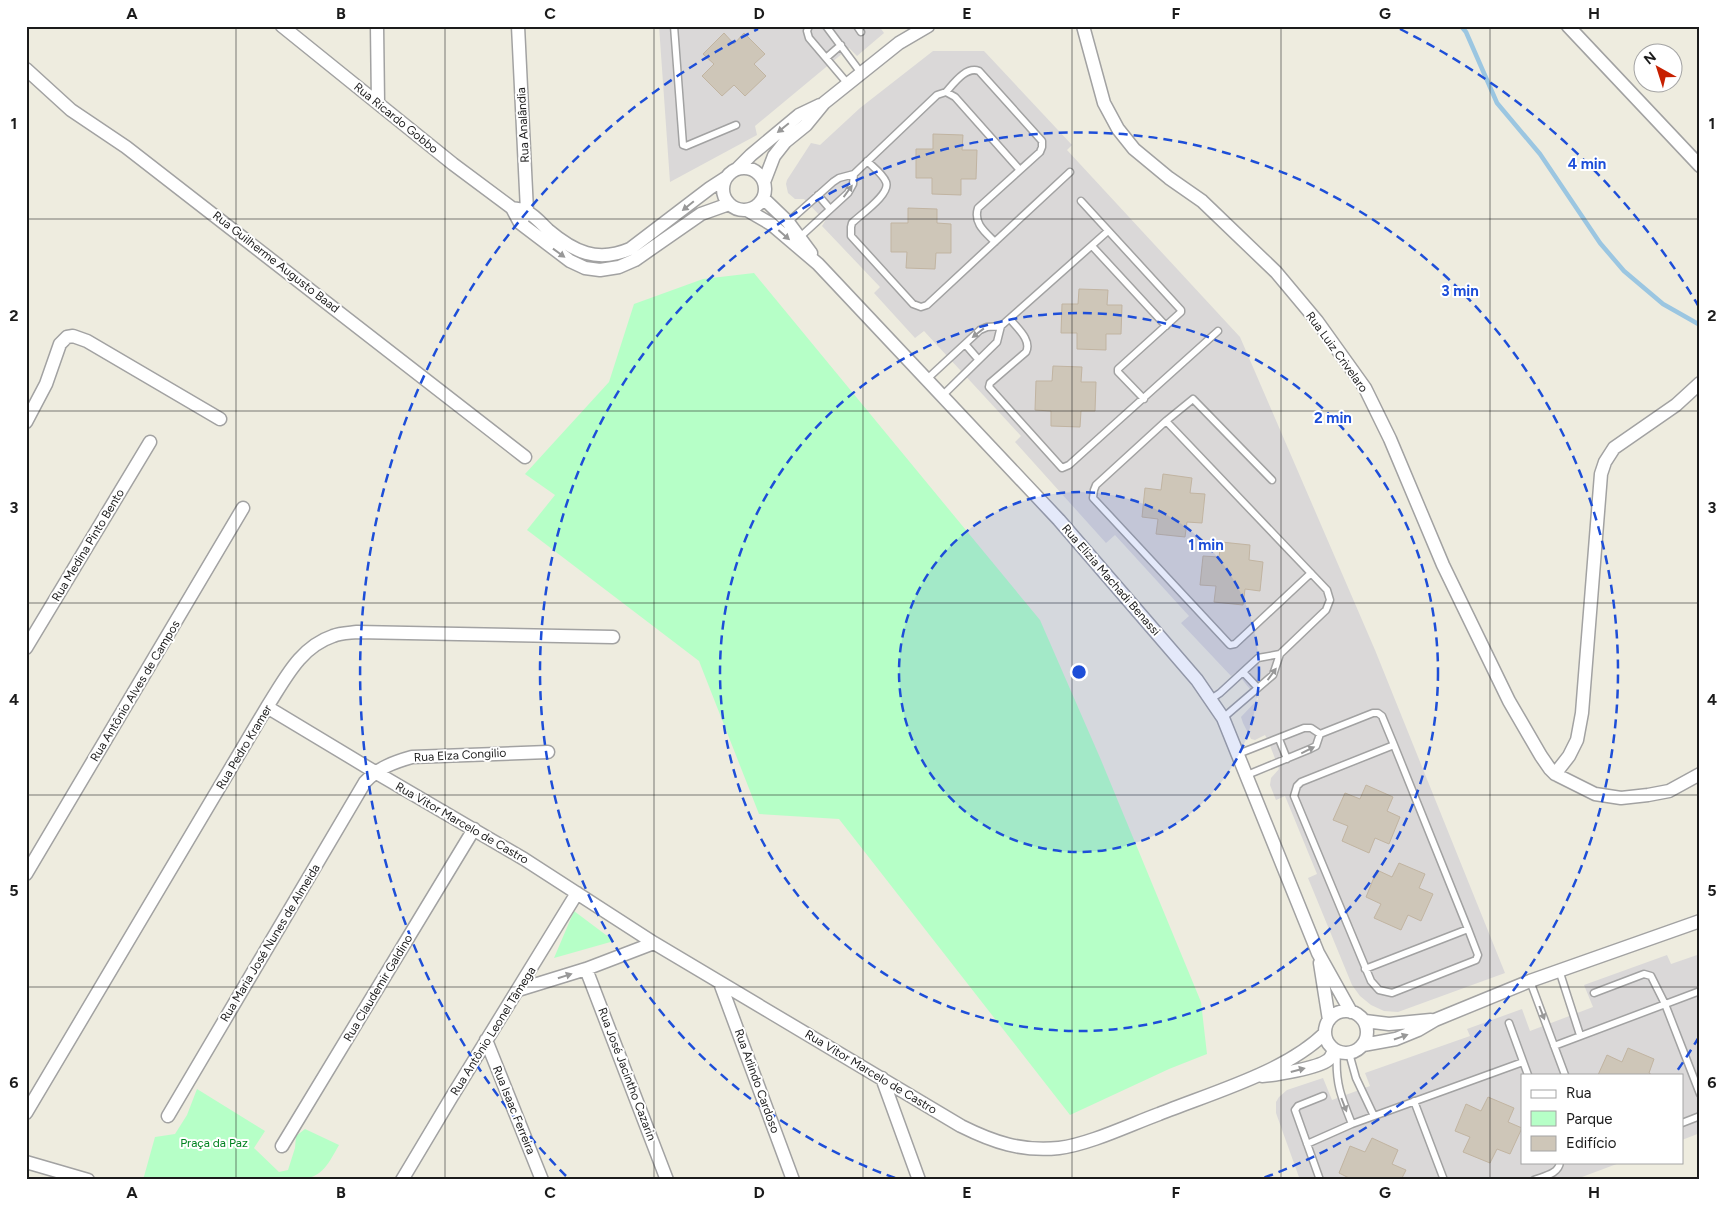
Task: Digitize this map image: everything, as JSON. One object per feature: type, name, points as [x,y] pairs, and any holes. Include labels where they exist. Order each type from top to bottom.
[{"type":"street","name":"Rua Ricardo Gobbo","points":[[282,26],[453,164],[524,217],[570,261],[585,268],[600,270],[618,261]]},
{"type":"street","points":[[377,26],[378,103]]},
{"type":"street","name":"Rua Analândia","points":[[518,26],[524,217]]},
{"type":"street","points":[[764,182],[774,156],[785,142],[806,124],[824,103],[899,43],[928,26]]},
{"type":"street","name":"Rua Luiz Crivelaro","points":[[1083,26],[1104,102],[1118,129],[1134,148],[1169,178],[1202,201],[1276,272],[1318,322],[1365,388],[1390,439],[1443,565],[1510,701],[1541,756],[1555,774]]},
{"type":"street","points":[[1568,26],[1700,166]]},
{"type":"street","name":"Rua Guilherme Augusto Baad","points":[[26,68],[71,110],[126,147],[525,457]]},
{"type":"street","points":[[618,261],[630,249],[732,173],[799,115],[824,103]]},
{"type":"street","points":[[745,168],[753,170],[760,175],[764,182],[763,198],[754,208],[741,210],[729,204],[725,198],[724,191],[732,173],[745,168]]},
{"type":"street","name":"Rua Elizia Machadi Benassi","points":[[763,198],[788,222],[818,264]]},
{"type":"street","points":[[618,261],[635,260],[649,252],[700,214],[729,204]]},
{"type":"street","name":"Rua Elizia Machadi Benassi","points":[[747,210],[771,224],[818,264],[1059,520],[1197,680],[1223,718],[1318,953],[1351,1012]]},
{"type":"street","points":[[26,422],[46,384],[60,344],[68,337],[79,337],[220,419]]},
{"type":"street","points":[[1700,383],[1676,405],[1614,448],[1605,462],[1601,474],[1582,713],[1577,740],[1569,756],[1555,774],[1595,794],[1621,798],[1669,791],[1700,774]]},
{"type":"street","name":"Rua Medina Pinto Bento","points":[[26,648],[150,442]]},
{"type":"street","name":"Rua Antônio Alves de Campos","points":[[26,874],[243,508]]},
{"type":"street","name":"Rua Pedro Kramer","points":[[26,1113],[267,707],[295,663],[317,643],[334,635],[357,632],[613,637]]},
{"type":"street","name":"Rua Vitor Marcelo de Castro","points":[[267,707],[474,829],[577,893],[654,944],[961,1126],[1007,1146],[1032,1149],[1060,1148],[1101,1136],[1254,1076]]},
{"type":"street","name":"Rua Elza Congilio","points":[[375,772],[394,762],[412,757],[548,752]]},
{"type":"street","name":"Rua Maria José Nunes de Almeida","points":[[168,1116],[365,782],[375,772]]},
{"type":"street","name":"Rua Claudemir Galdino","points":[[282,1146],[474,829]]},
{"type":"street","name":"Rua Antônio Leonel Tâmega","points":[[402,1180],[412,1174],[486,1040],[577,893]]},
{"type":"street","points":[[1363,1045],[1396,1039],[1436,1020],[1530,981],[1700,921]]},
{"type":"street","points":[[518,990],[586,969],[654,944]]},
{"type":"street","name":"Rua Elizia Machadi Benassi","points":[[1318,953],[1329,1020]]},
{"type":"street","name":"Rua José Jacintho Cazarin","points":[[586,969],[668,1180]]},
{"type":"street","name":"Rua Arlindo Cardoso","points":[[720,983],[793,1180]]},
{"type":"street","points":[[1339,1012],[1351,1012],[1361,1017],[1364,1021],[1368,1033],[1363,1045],[1357,1050],[1340,1052],[1323,1063],[1277,1075],[1254,1076],[1306,1050],[1325,1033],[1329,1020],[1339,1012]]},
{"type":"street","points":[[1364,1021],[1389,1024],[1436,1020]]},
{"type":"street","points":[[1325,1033],[1329,1045],[1340,1052]]},
{"type":"street","name":"Rua Isaac Ferreira","points":[[486,1040],[542,1180]]},
{"type":"street","points":[[882,1078],[919,1180]]},
{"type":"street","points":[[26,1162],[88,1180]]},
{"type":"lane","points":[[674,26],[683,145],[686,146],[736,125]]},
{"type":"lane","points":[[809,26],[807,31],[809,38],[848,84]]},
{"type":"lane","points":[[826,26],[861,73]]},
{"type":"lane","points":[[826,58],[841,45]]},
{"type":"lane","points":[[788,222],[839,178],[854,174],[937,95],[946,92],[968,70],[975,70],[982,74],[1042,142],[1040,152],[978,208],[977,222],[994,242]]},
{"type":"lane","points":[[946,92],[956,97],[1019,169]]},
{"type":"lane","points":[[867,161],[885,180],[886,188],[883,195],[852,223],[851,236],[915,306],[921,307],[927,305],[1070,172]]},
{"type":"lane","points":[[800,237],[848,193],[853,184],[854,174]]},
{"type":"lane","points":[[818,195],[830,209]]},
{"type":"lane","points":[[1081,200],[1181,309],[1181,312],[1118,369],[1118,372],[1144,399]]},
{"type":"lane","points":[[927,379],[985,328],[1001,326],[1010,319],[1108,231]]},
{"type":"lane","points":[[1092,246],[1166,326]]},
{"type":"lane","points":[[1010,319],[1027,340],[1028,348],[1026,352],[990,383],[989,387],[1059,466],[1065,467],[1218,332]]},
{"type":"lane","points":[[942,396],[997,342],[1001,326]]},
{"type":"lane","points":[[965,344],[978,359]]},
{"type":"lane","points":[[1272,480],[1195,400],[1188,402],[1096,485],[1094,498],[1228,644],[1235,644],[1310,572]]},
{"type":"lane","points":[[1166,421],[1327,590],[1330,600],[1329,605],[1280,654],[1275,672],[1223,718]]},
{"type":"lane","points":[[1211,699],[1262,656],[1280,654]]},
{"type":"lane","points":[[1243,672],[1258,688]]},
{"type":"lane","points":[[1247,775],[1316,746],[1320,734],[1373,713],[1378,713],[1383,718],[1394,745],[1468,929],[1478,955],[1476,960],[1392,993],[1385,992],[1374,986],[1365,969],[1294,796],[1297,786],[1301,782],[1394,745]]},
{"type":"lane","points":[[1238,754],[1307,728],[1311,728],[1320,734]]},
{"type":"lane","points":[[1279,739],[1287,759]]},
{"type":"lane","points":[[1365,969],[1468,929]]},
{"type":"lane","points":[[1559,970],[1580,1035]]},
{"type":"lane","points":[[1594,993],[1644,974],[1649,974],[1664,1004],[1700,1094]]},
{"type":"lane","points":[[1530,981],[1565,1074]]},
{"type":"lane","points":[[1554,1046],[1700,991]]},
{"type":"lane","points":[[1509,1023],[1528,1074]]},
{"type":"lane","points":[[1340,1052],[1356,1078],[1374,1116]]},
{"type":"lane","points":[[1340,1052],[1336,1072],[1337,1081],[1352,1124]]},
{"type":"lane","points":[[1307,1144],[1352,1124],[1523,1062]]},
{"type":"lane","points":[[1320,1180],[1295,1109],[1323,1096]]},
{"type":"lane","points":[[1414,1101],[1444,1180]]},
{"type":"lane","points":[[1684,1122],[1700,1116]]},
{"type":"lane","points":[[1534,1180],[1557,1171],[1559,1164]]},
{"type":"shaded area","points":[[659,26],[879,26],[884,33],[857,56],[849,48],[755,126],[757,135],[670,182]]},
{"type":"shaded area","points":[[933,51],[984,51],[1072,145],[1067,150],[1240,337],[1375,650],[1505,973],[1398,1012],[1384,1011],[1371,1005],[1360,996],[1352,985],[1308,878],[1317,874],[1285,796],[1276,800],[1270,785],[1271,778],[1279,769],[1269,743],[1265,735],[1255,740],[1251,739],[1243,723],[1241,717],[1258,699],[1236,672],[1231,676],[1181,623],[1189,616],[1115,535],[1106,543],[1015,442],[1021,436],[924,331],[915,338],[874,293],[880,287],[822,226],[825,221],[804,199],[795,199],[788,193],[787,180],[811,143],[820,145],[860,108]]},
{"type":"shaded area","points":[[1700,954],[1700,1133],[1684,1139],[1684,1074],[1521,1074],[1521,1164],[1617,1164],[1574,1180],[1300,1180],[1276,1113],[1276,1102],[1287,1090],[1323,1078],[1332,1100],[1370,1086],[1365,1073],[1470,1036],[1467,1029],[1522,1009],[1530,1031],[1593,1007],[1584,985],[1667,955],[1671,964]]},
{"type":"green space","points":[[754,273],[1040,620],[1101,760],[1201,1002],[1207,1054],[1169,1069],[1070,1115],[839,819],[759,814],[699,661],[527,530],[555,495],[525,474],[609,382],[634,304],[703,279]]},
{"type":"green space","points":[[574,911],[614,941],[554,958]]},
{"type":"green space","name":"Praça da Paz","points":[[197,1089],[265,1131],[254,1148],[279,1172],[288,1170],[295,1148],[296,1136],[305,1129],[339,1145],[322,1170],[311,1177],[303,1179],[143,1180],[155,1137],[175,1134],[187,1115]]},
{"type":"building","points":[[724,33],[734,44],[744,33],[765,54],[754,64],[766,76],[745,96],[734,85],[722,96],[702,76],[714,64],[703,54]]},
{"type":"building","points":[[933,134],[963,135],[962,150],[977,150],[976,179],[961,179],[961,195],[932,194],[932,178],[916,178],[916,149],[933,149]]},
{"type":"building","points":[[908,208],[937,209],[937,223],[951,224],[951,253],[936,253],[935,269],[906,268],[907,252],[891,252],[891,223],[908,223]]},
{"type":"building","points":[[1079,289],[1108,290],[1107,305],[1122,305],[1121,334],[1106,334],[1106,350],[1077,349],[1077,333],[1061,333],[1062,304],[1078,304]]},
{"type":"building","points":[[1053,366],[1082,367],[1081,382],[1096,382],[1095,411],[1081,411],[1080,427],[1051,426],[1051,411],[1035,410],[1036,381],[1052,381]]},
{"type":"building","points":[[1163,474],[1192,478],[1190,493],[1205,494],[1202,523],[1187,522],[1185,537],[1156,534],[1158,519],[1142,517],[1145,488],[1161,490]]},
{"type":"building","points":[[1221,542],[1250,545],[1249,560],[1263,562],[1260,591],[1245,589],[1243,605],[1214,602],[1216,586],[1200,585],[1203,556],[1219,557]]},
{"type":"building","points":[[1366,785],[1393,797],[1387,811],[1400,817],[1389,844],[1375,838],[1369,853],[1342,841],[1348,826],[1333,820],[1345,793],[1360,799]]},
{"type":"building","points":[[1399,863],[1425,874],[1419,888],[1433,894],[1421,921],[1408,915],[1401,930],[1374,918],[1381,904],[1366,897],[1377,870],[1392,877]]},
{"type":"building","points":[[1628,1048],[1654,1059],[1649,1073],[1650,1074],[1598,1074],[1607,1055],[1622,1062]]},
{"type":"building","points":[[1488,1097],[1514,1108],[1508,1122],[1521,1128],[1510,1154],[1497,1149],[1490,1163],[1463,1152],[1470,1137],[1455,1131],[1466,1104],[1481,1111]]},
{"type":"building","points":[[1372,1138],[1398,1150],[1392,1164],[1406,1170],[1401,1180],[1353,1180],[1339,1173],[1350,1146],[1365,1152]]},
{"type":"waterway","points":[[1461,26],[1466,32],[1497,103],[1540,154],[1600,243],[1624,271],[1663,304],[1700,325]]}]
